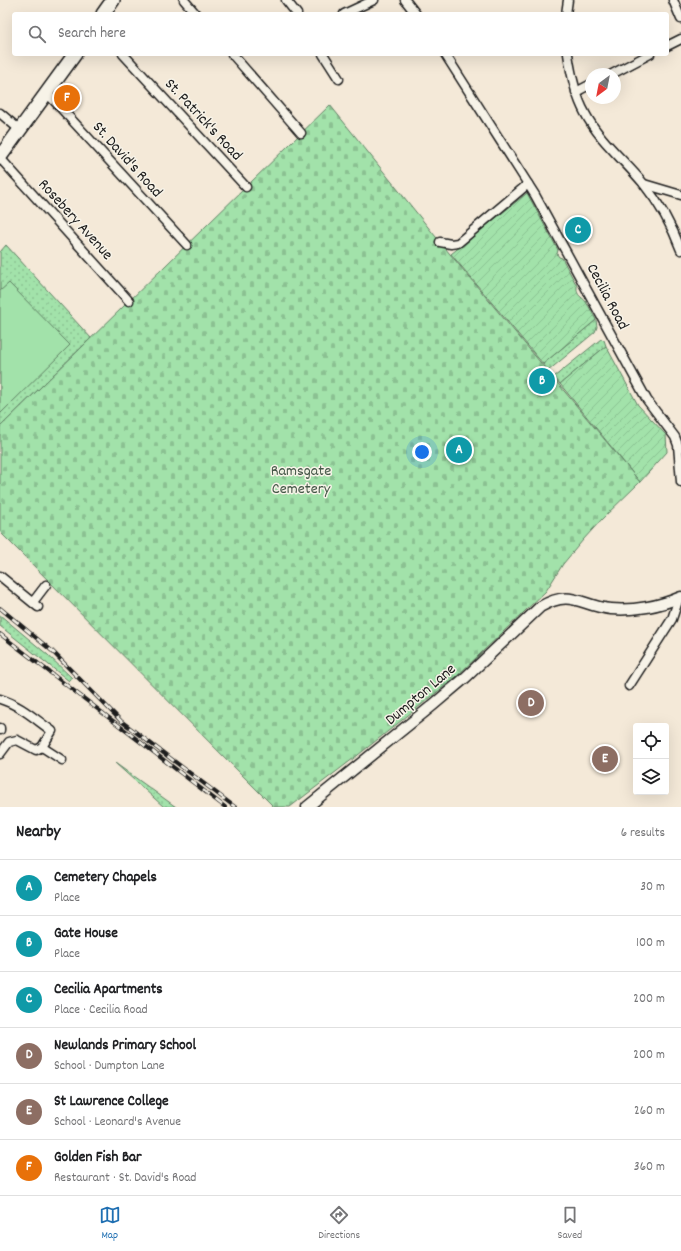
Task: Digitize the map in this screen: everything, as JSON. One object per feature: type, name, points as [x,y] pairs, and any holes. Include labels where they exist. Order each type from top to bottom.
[{"type":"main road","points":[[104,12],[113,0]]},
{"type":"main road","points":[[0,158],[74,56]]},
{"type":"street","points":[[184,0],[194,12]]},
{"type":"street","points":[[286,0],[295,12]]},
{"type":"street","points":[[348,12],[374,0]]},
{"type":"street","points":[[405,0],[414,12]]},
{"type":"street","points":[[566,12],[568,0]]},
{"type":"street","points":[[673,0],[681,19]]},
{"type":"street","points":[[669,45],[681,39]]},
{"type":"street","name":"St. Patrick's Road","points":[[125,56],[246,187]]},
{"type":"street","points":[[234,56],[301,133]]},
{"type":"street","points":[[324,56],[338,79]]},
{"type":"street","name":"Cecilia Road","points":[[446,56],[528,184],[647,400],[675,436],[680,451],[681,482]]},
{"type":"street","points":[[568,56],[576,92],[584,112],[596,130],[644,184],[662,211],[681,250]]},
{"type":"street","points":[[621,69],[646,56]]},
{"type":"street","points":[[576,92],[585,87]]},
{"type":"street","name":"St. David's Road","points":[[47,93],[187,245]]},
{"type":"street","points":[[0,113],[20,130]]},
{"type":"street","name":"Rosebery Avenue","points":[[0,158],[129,301]]},
{"type":"street","points":[[440,242],[451,244],[458,243],[528,184]]},
{"type":"street","points":[[644,184],[681,195]]},
{"type":"street","points":[[0,576],[36,604],[46,586]]},
{"type":"street","points":[[629,686],[672,619],[680,597]]},
{"type":"street","name":"Dumpton Lane","points":[[307,807],[433,705],[471,672],[540,607],[550,601],[563,598],[578,600],[610,609],[627,610],[654,605],[680,597]]},
{"type":"street","points":[[0,699],[21,708],[52,731],[42,748],[36,750],[17,740],[9,742],[0,754]]},
{"type":"street","points":[[42,748],[62,760]]},
{"type":"green space","name":"Ramsgate Cemetery","points":[[330,105],[440,242],[640,482],[583,540],[563,564],[546,591],[456,677],[290,807],[274,807],[0,532],[0,427]]},
{"type":"green space","points":[[527,193],[558,250],[557,254],[562,258],[577,286],[578,294],[586,302],[596,320],[543,364],[451,254]]},
{"type":"green space","points":[[6,245],[91,338],[0,427],[0,252]]},
{"type":"green space","points":[[9,283],[70,345],[0,414],[0,291]]},
{"type":"green space","points":[[596,320],[597,327],[595,332],[548,371],[543,364]]},
{"type":"green space","points":[[601,339],[604,340],[606,346],[560,384],[554,377]]},
{"type":"green space","points":[[606,346],[638,405],[666,435],[667,452],[640,482],[560,384]]},
{"type":"green space","points":[[0,615],[48,655],[72,678],[69,681],[0,626]]},
{"type":"green space","points":[[115,763],[176,807],[164,807]]},
{"type":"railway","points":[[0,608],[52,651],[121,721],[235,807]]},
{"type":"railway","points":[[0,634],[225,807]]},
{"type":"place","name":"Golden Fish Bar","points":[[67,98]]},
{"type":"place","name":"Cecilia Apartments","points":[[578,230]]},
{"type":"place","name":"Gate House","points":[[542,381]]},
{"type":"place","name":"Cemetery Chapels","points":[[459,450]]},
{"type":"place","name":"Newlands Primary School","points":[[531,703]]},
{"type":"place","name":"St Lawrence College","points":[[605,759]]}]
